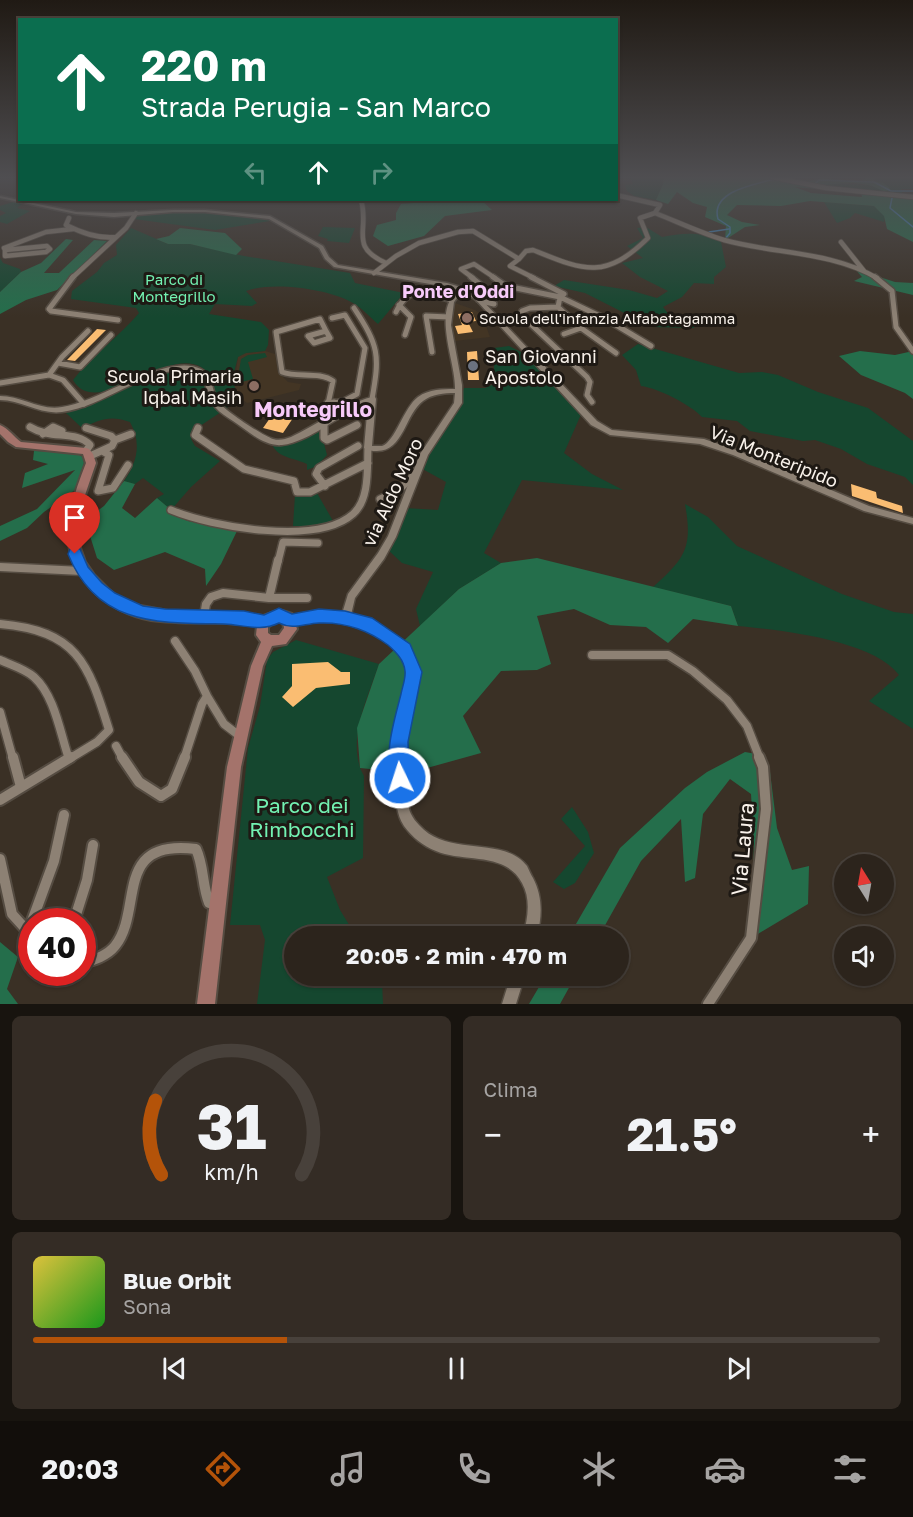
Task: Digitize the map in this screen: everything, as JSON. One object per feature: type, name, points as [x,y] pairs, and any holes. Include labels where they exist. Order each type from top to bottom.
[{"type":"main road","points":[[0,428],[10,440],[27,447],[88,454],[91,463],[76,505],[73,540],[75,554],[82,571],[109,598],[129,609],[153,615],[244,618],[264,622],[279,615],[290,621],[291,629],[286,637],[277,642],[268,641],[262,635],[264,622]]},
{"type":"main road","points":[[206,1004],[232,781],[257,666],[268,641]]},
{"type":"street","points":[[66,224],[73,229],[103,239],[116,237]]},
{"type":"street","points":[[118,320],[49,309],[72,279],[130,224]]},
{"type":"street","name":"Via Monteripido","points":[[280,224],[321,248],[336,266],[447,285],[457,294],[480,300],[594,423],[610,432],[701,441],[736,453],[867,509],[913,521]]},
{"type":"street","points":[[364,224],[361,241],[369,255],[386,263]]},
{"type":"street","points":[[558,297],[564,294],[510,264],[526,251],[533,250],[585,269],[597,269],[642,244],[648,238],[641,224]]},
{"type":"street","points":[[683,224],[725,240],[792,252],[852,267],[866,273],[892,291],[896,327],[913,351]]},
{"type":"street","points":[[5,250],[47,246],[50,249],[46,252],[4,256],[4,248],[46,232],[73,229]]},
{"type":"street","points":[[374,273],[397,253],[424,240],[473,231],[519,259]]},
{"type":"street","points":[[841,243],[866,273]]},
{"type":"street","points":[[491,293],[461,269],[474,264],[506,286],[558,297],[606,319],[651,346]]},
{"type":"street","points":[[480,300],[506,286]]},
{"type":"street","points":[[396,312],[404,296],[457,294]]},
{"type":"street","name":"via Aldo Moro","points":[[345,618],[351,597],[381,556],[405,508],[424,454],[458,403],[448,325],[457,294]]},
{"type":"street","points":[[558,297],[561,305],[558,307]]},
{"type":"street","points":[[480,300],[494,304]]},
{"type":"street","points":[[399,305],[411,317],[405,335]]},
{"type":"street","points":[[592,402],[587,392],[590,382],[521,315],[525,309],[558,307],[581,328],[616,353]]},
{"type":"street","points":[[171,510],[190,519],[238,529],[314,528],[336,524],[354,513],[362,498],[368,464],[372,399],[379,362],[377,345],[354,308]]},
{"type":"street","points":[[329,404],[344,401],[357,394],[365,348],[345,315],[332,318]]},
{"type":"street","points":[[432,352],[426,316],[449,316]]},
{"type":"street","points":[[327,330],[320,320],[276,332],[282,372],[290,375],[328,377],[333,381],[324,421],[324,438],[331,440],[357,425]]},
{"type":"street","points":[[564,334],[581,328]]},
{"type":"street","points":[[49,375],[88,331]]},
{"type":"street","points":[[58,363],[80,367],[111,335]]},
{"type":"street","points":[[0,398],[12,398],[33,408],[48,411],[84,404],[166,370],[198,369],[206,376],[214,401],[223,411],[274,442],[292,441],[359,402],[372,399]]},
{"type":"street","points":[[0,383],[49,375],[63,380],[84,404]]},
{"type":"street","points":[[368,448],[388,447],[422,396],[438,390],[458,391]]},
{"type":"street","points":[[30,427],[43,434],[74,436],[87,440],[90,444],[88,454],[104,452],[112,446],[115,440],[131,434]]},
{"type":"street","points":[[43,434],[53,427],[62,431]]},
{"type":"street","points":[[86,428],[111,435],[115,440]]},
{"type":"street","points":[[198,428],[195,435],[244,469],[294,481],[297,492],[310,492],[368,464]]},
{"type":"street","points":[[325,486],[316,474],[319,468],[358,446]]},
{"type":"street","points":[[104,452],[109,455],[98,491],[109,491],[117,484],[128,465]]},
{"type":"street","points":[[380,499],[391,497],[402,489],[407,479],[417,472]]},
{"type":"street","points":[[269,598],[284,542],[318,543]]},
{"type":"street","points":[[0,567],[82,571]]},
{"type":"street","points":[[204,616],[206,604],[211,597],[223,593],[269,598],[307,598]]},
{"type":"street","points":[[290,621],[319,616],[345,618],[372,625],[404,649],[414,672],[413,686],[399,742],[403,801],[407,818],[418,834],[430,844],[448,851],[488,854],[508,859],[517,865],[525,873],[534,896],[533,926]]},
{"type":"street","points":[[0,624],[46,630],[71,647],[86,668],[110,730],[97,742],[0,800]]},
{"type":"street","points":[[175,641],[195,671],[221,723],[241,737]]},
{"type":"street","name":"Via Laura","points":[[592,656],[668,655],[693,671],[727,700],[747,726],[763,767],[766,809],[751,938],[708,1004]]},
{"type":"street","points":[[0,660],[34,677],[44,689],[69,759]]},
{"type":"street","points":[[116,746],[130,773],[150,792],[161,796],[172,789],[179,775],[207,696]]},
{"type":"street","points":[[0,712],[21,787]]},
{"type":"street","points":[[37,908],[54,861],[64,815]]},
{"type":"street","points":[[78,908],[87,880],[93,845]]},
{"type":"street","points":[[96,959],[102,957],[118,941],[125,918],[131,883],[142,862],[160,851],[183,847],[196,849],[202,860],[203,890],[209,903],[219,905]]},
{"type":"street","points":[[0,859],[12,914],[18,919]]},
{"type":"street","points":[[509,1004],[515,986]]},
{"type":"shaded area","points":[[455,303],[482,315],[490,337],[455,341],[452,325]]},
{"type":"shaded area","points":[[265,351],[275,354],[278,372],[288,382],[301,384],[299,390],[247,403],[239,397],[233,399],[230,383],[236,371],[238,357],[246,353]]},
{"type":"green space","points":[[170,224],[252,224],[215,230]]},
{"type":"green space","points":[[437,224],[424,236],[388,246],[373,236],[377,225]]},
{"type":"green space","points":[[721,224],[760,225],[745,227],[725,240],[726,226]]},
{"type":"green space","points":[[886,224],[913,224],[913,242],[887,229]]},
{"type":"green space","points":[[323,227],[355,228],[349,243],[327,241],[328,239],[318,236]]},
{"type":"green space","points":[[646,227],[662,237],[692,234],[707,236],[721,242],[726,267],[714,277],[714,284],[694,283],[682,297],[663,307],[670,316],[694,318],[694,328],[652,327],[585,293],[554,286],[564,280],[629,290],[657,298],[668,291],[640,277],[622,263],[643,258],[627,246],[643,238],[637,228]]},
{"type":"green space","name":"Parco di Montegrillo","points":[[131,228],[168,244],[190,244],[244,256],[350,273],[355,283],[404,293],[378,324],[346,299],[302,288],[271,287],[246,291],[257,303],[252,306],[215,304],[209,314],[261,322],[269,330],[268,345],[265,351],[246,353],[238,357],[232,380],[239,371],[241,359],[248,355],[265,353],[267,357],[248,362],[253,379],[234,384],[237,396],[227,408],[217,399],[206,370],[186,363],[169,366],[115,388],[98,392],[84,390],[73,380],[139,313],[136,308],[71,299],[72,291],[97,272],[104,263],[117,255],[116,245]]},
{"type":"green space","points":[[180,228],[225,233],[242,249],[236,255],[190,244],[168,244],[156,239],[169,236]]},
{"type":"green space","points":[[66,239],[73,240],[44,273],[59,273],[94,240],[107,241],[57,290],[26,300],[0,314],[0,292],[21,272],[41,263]]},
{"type":"green space","points":[[0,258],[3,263],[20,269],[21,272],[0,292]]},
{"type":"green space","points":[[855,269],[895,282],[913,283],[913,295],[854,281],[862,277]]},
{"type":"green space","points":[[638,344],[739,373],[762,372],[778,375],[818,392],[868,408],[913,441],[913,485],[905,477],[867,464],[841,449],[815,440],[803,441],[750,431],[737,421],[702,417],[674,398],[641,386],[636,370],[622,355]]},
{"type":"green space","points":[[509,346],[537,360],[583,410],[564,453],[592,474],[623,490],[522,480],[484,553],[501,563],[459,589],[420,626],[416,609],[433,572],[402,563],[386,548],[405,508],[438,510],[446,482],[419,467],[458,403],[464,388],[485,388],[494,384],[494,348]]},
{"type":"green space","points":[[860,351],[895,355],[913,351],[913,399],[905,393],[861,375],[839,356]]},
{"type":"green space","points":[[189,369],[202,377],[210,402],[221,412],[194,430],[191,439],[195,446],[220,461],[191,487],[171,510],[157,498],[164,494],[143,478],[135,484],[124,481],[135,460],[137,445],[130,422],[106,419],[82,428],[66,413],[167,372]]},
{"type":"green space","points":[[320,428],[327,455],[317,466],[307,470],[307,464],[282,455],[274,449],[272,444],[292,444]]},
{"type":"green space","points":[[34,451],[74,452],[83,457],[84,463],[75,490],[44,512],[27,528],[0,541],[0,526],[37,509],[75,470],[22,488],[25,473],[48,464],[33,460]]},
{"type":"green space","points":[[124,481],[135,484],[122,508],[135,518],[157,498],[170,509],[169,513],[188,521],[237,531],[221,564],[206,586],[205,569],[165,552],[114,570],[97,558],[85,520],[104,506]]},
{"type":"green space","points":[[317,493],[333,521],[314,526],[293,526],[295,495]]},
{"type":"green space","points":[[685,504],[708,517],[737,546],[842,594],[894,612],[913,614],[913,729],[869,701],[899,675],[886,663],[869,653],[848,645],[801,634],[738,626],[731,606],[653,587],[673,568],[684,551],[688,531]]},
{"type":"green space","points":[[537,558],[731,606],[738,626],[693,619],[668,643],[646,627],[610,625],[574,609],[537,616],[551,664],[537,670],[501,671],[463,716],[481,753],[409,773],[360,768],[357,728],[379,664],[459,589],[501,563]]},
{"type":"green space","name":"Parco dei Rimbocchi","points":[[296,640],[379,664],[364,705],[357,735],[359,763],[364,776],[363,858],[327,877],[340,910],[350,926],[284,926],[284,986],[382,986],[383,1004],[257,1004],[265,940],[260,925],[230,925],[248,748],[260,706],[267,660],[273,652]]},
{"type":"green space","points":[[745,752],[762,755],[770,772],[777,828],[792,870],[809,866],[808,904],[751,938],[754,844],[751,794],[730,779],[703,814],[695,878],[685,882],[681,819],[641,861],[605,926],[575,926],[620,848],[685,788],[707,772]]},
{"type":"green space","points":[[572,807],[588,832],[594,853],[575,883],[564,889],[553,882],[585,846],[561,819]]},
{"type":"green space","points":[[0,942],[18,957],[7,989],[18,1004],[0,1004]]},
{"type":"green space","points":[[540,986],[570,986],[560,1004],[529,1004]]},
{"type":"building","points":[[472,312],[476,321],[468,322],[473,332],[458,334],[455,326],[462,325],[458,314]]},
{"type":"building","points":[[97,329],[106,330],[75,361],[67,360]]},
{"type":"building","name":"San Giovanni Apostolo","points":[[477,351],[479,380],[468,380],[467,352]]},
{"type":"building","points":[[275,411],[295,415],[283,433],[263,428]]},
{"type":"building","points":[[851,484],[876,492],[877,498],[902,506],[903,513],[852,496]]},
{"type":"building","points":[[328,662],[341,672],[350,672],[350,684],[316,688],[293,707],[282,697],[292,686],[292,664]]},
{"type":"waterway","points":[[725,224],[730,227],[730,233],[725,239]]},
{"type":"waterway","points":[[909,224],[913,227]]},
{"type":"waterway","points":[[709,232],[729,229]]},
{"type":"place","name":"Scuola dell'infanzia Alfabetagamma","points":[[467,318]]},
{"type":"place","name":"San Giovanni Apostolo","points":[[473,366]]},
{"type":"place","name":"Scuola Primaria Iqbal Masih","points":[[254,386]]},
{"type":"district","name":"Ponte d'Oddi","points":[[458,291]]},
{"type":"district","name":"Montegrillo","points":[[313,409]]},
{"type":"route","points":[[75,554],[82,571],[109,598],[129,609],[153,615],[244,618],[264,622],[268,618],[279,615],[290,621],[319,616],[345,618],[372,625],[404,649],[414,672],[413,686],[399,742],[400,778]]}]
